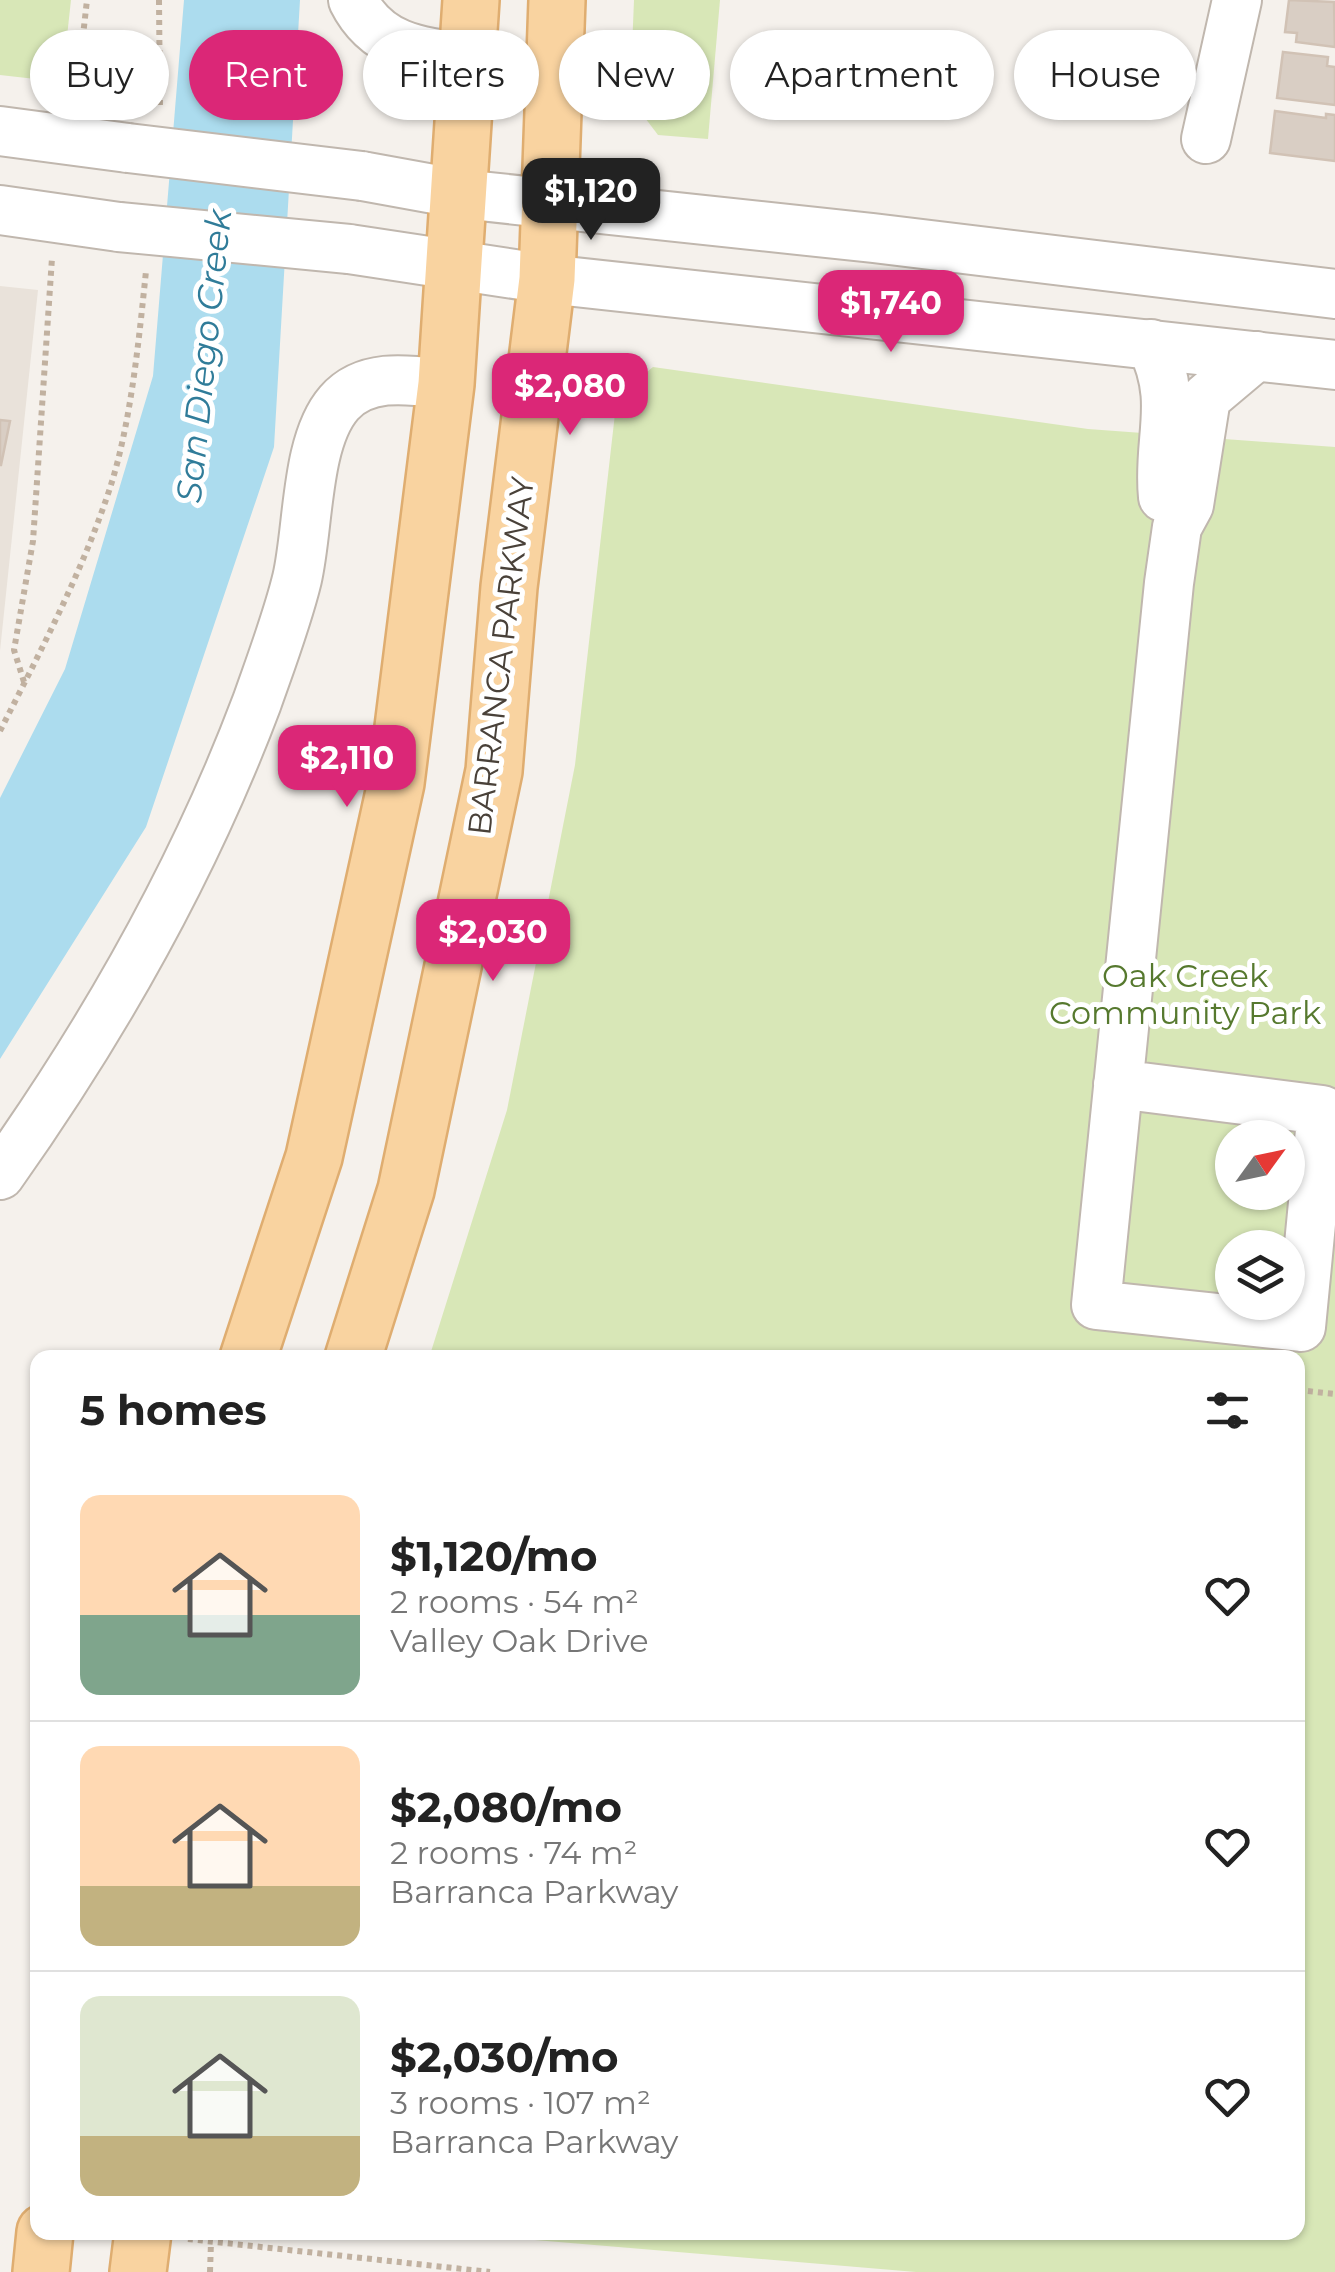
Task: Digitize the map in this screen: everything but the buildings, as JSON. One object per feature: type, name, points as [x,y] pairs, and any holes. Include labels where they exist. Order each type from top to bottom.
[{"type":"main road","points":[[469,30],[471,0]]},
{"type":"main road","name":"BARRANCA PARKWAY","points":[[355,1350],[406,1190],[494,771],[508,587],[547,279],[557,0]]},
{"type":"main road","points":[[251,1350],[314,1157],[396,783],[446,384],[465,120]]},
{"type":"main road","points":[[41,2272],[45,2240]]},
{"type":"main road","points":[[138,2272],[141,2240]]},
{"type":"street","points":[[354,0],[372,30]]},
{"type":"street","points":[[1206,138],[1237,0]]},
{"type":"street","points":[[0,130],[71,138],[144,131],[461,194],[1335,294]]},
{"type":"street","points":[[0,210],[52,217],[133,245],[349,249],[547,279],[1335,365]]},
{"type":"street","points":[[1151,344],[1163,369],[1169,405],[1162,494],[1176,528]]},
{"type":"street","points":[[1118,1084],[1322,1110],[1301,1327],[1096,1305],[1118,1084],[1176,528],[1189,506],[1206,398],[1256,356]]},
{"type":"street","points":[[0,1175],[112,1010],[219,800],[297,579],[321,432],[340,401],[373,382],[400,378],[446,384]]},
{"type":"path","points":[[71,138],[87,0]]},
{"type":"path","points":[[144,131],[159,0]]},
{"type":"path","points":[[24,683],[14,650],[33,541],[53,270],[52,217]]},
{"type":"path","points":[[0,731],[71,589],[111,485],[140,336],[133,245]]},
{"type":"path","points":[[1305,1391],[1335,1394]]},
{"type":"path","points":[[210,2272],[211,2242],[490,2272]]},
{"type":"shaded area","points":[[0,286],[38,290],[0,651]]},
{"type":"green space","points":[[0,0],[71,0],[68,30],[30,30],[30,78],[0,75]]},
{"type":"green space","points":[[634,0],[720,0],[710,116],[710,30],[633,30]]},
{"type":"green space","points":[[647,120],[710,120],[708,139],[658,135]]},
{"type":"green space","name":"Oak Creek Community Park","points":[[653,367],[1088,429],[1335,447],[1335,2272],[916,2272],[535,2240],[1305,2240],[1305,1350],[432,1350],[507,1110],[575,765],[617,396]]},
{"type":"water","name":"San Diego Creek","points":[[184,0],[300,0],[298,30],[189,30],[189,120],[293,120],[274,447],[146,827],[0,1059],[0,798],[65,669],[153,376]]}]
